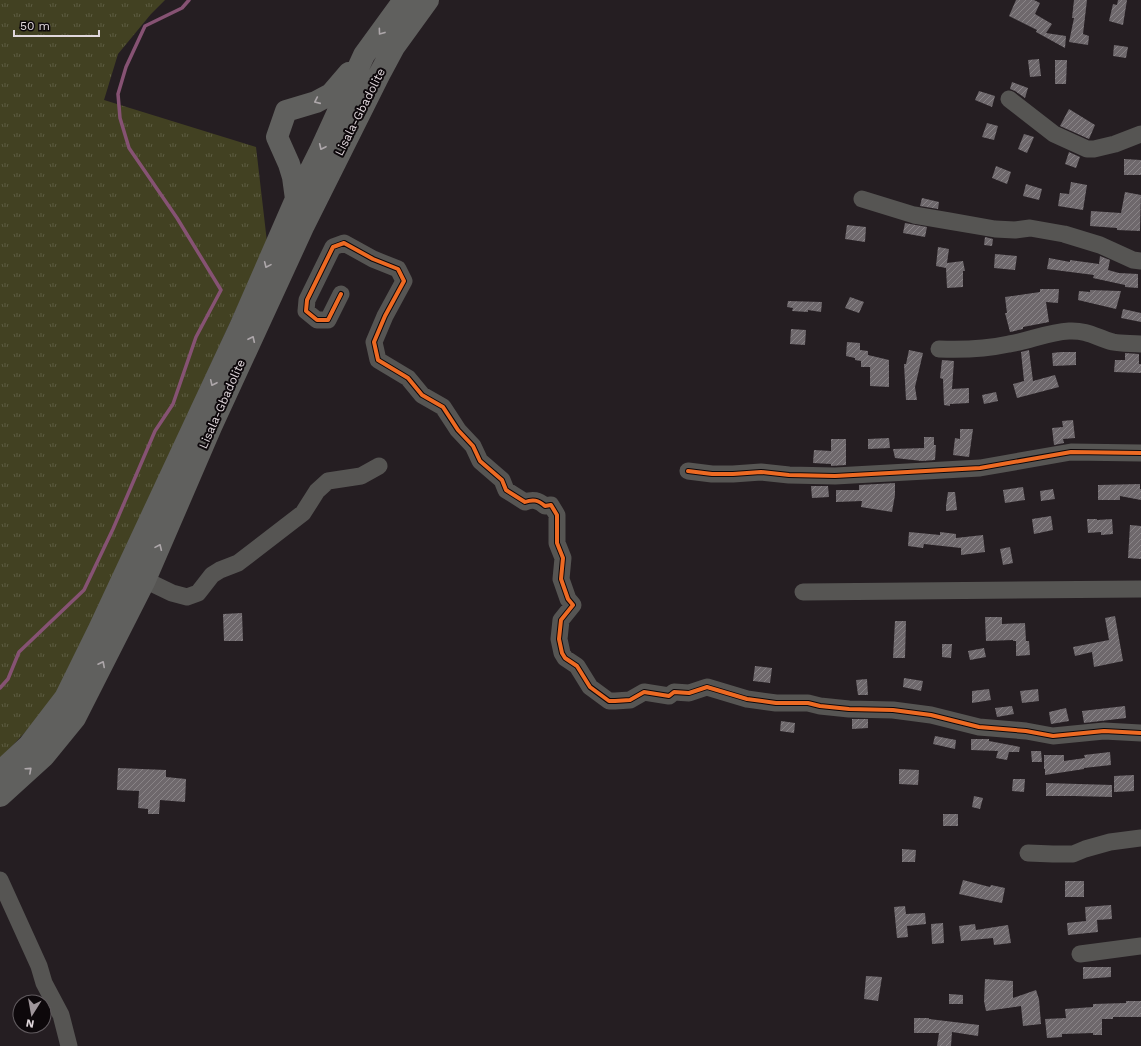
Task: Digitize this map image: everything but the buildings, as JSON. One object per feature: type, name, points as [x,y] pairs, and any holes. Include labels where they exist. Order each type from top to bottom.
[{"type":"main road","name":"Lisala-Gbadolite","points":[[0,772],[29,745],[65,698],[99,629],[241,325],[296,199],[323,145],[364,55],[404,0]]},
{"type":"main road","name":"Lisala-Gbadolite","points":[[0,796],[44,756],[75,718],[145,580],[214,420],[306,219],[378,75],[391,52],[428,0]]},
{"type":"main road","points":[[296,199],[292,177],[277,137],[286,111],[316,102],[331,94],[364,55]]},
{"type":"street","points":[[1009,100],[1054,134],[1087,149],[1094,149],[1115,144],[1141,134]]},
{"type":"street","points":[[862,199],[914,215],[942,220],[995,229],[1015,230],[1030,228],[1064,234],[1100,245],[1134,260],[1141,261]]},
{"type":"street","points":[[341,294],[328,320],[317,320],[306,311],[308,300],[333,247],[344,243],[374,259],[398,269],[404,281],[385,316],[374,342],[378,360],[408,378],[422,395],[443,407],[458,430],[473,446],[480,461],[502,480],[506,490],[525,502],[539,500],[545,506],[551,505],[557,515],[557,543],[563,558],[561,579],[568,599],[573,605],[561,620],[560,639],[562,653],[565,658],[577,666],[590,687],[609,701],[630,700],[644,692],[669,696],[674,692],[689,693],[706,687],[748,699],[776,703],[808,703],[820,706],[849,709],[893,710],[931,715],[979,727],[1026,731],[1053,736],[1104,731],[1141,733]]},
{"type":"street","points":[[939,349],[961,350],[1010,344],[1068,331],[1080,331],[1093,334],[1114,342],[1141,344]]},
{"type":"street","points":[[688,471],[712,474],[761,472],[789,476],[835,476],[980,468],[1071,452],[1141,453]]},
{"type":"street","points":[[145,580],[172,593],[187,597],[198,593],[212,576],[220,570],[238,563],[303,513],[317,491],[328,481],[361,476],[379,466]]},
{"type":"street","points":[[803,592],[1141,589]]},
{"type":"street","points":[[1028,853],[1072,854],[1110,842],[1141,838]]},
{"type":"street","points":[[0,880],[39,966],[44,983],[61,1015],[69,1046]]},
{"type":"street","points":[[1080,954],[1141,946]]},
{"type":"green space","points":[[0,0],[165,0],[151,14],[118,54],[104,100],[256,147],[267,242],[59,696],[0,759]]},
{"type":"waterway","points":[[0,688],[8,679],[19,652],[84,590],[113,529],[155,431],[173,404],[196,337],[221,290],[177,218],[129,148],[120,118],[118,94],[126,67],[145,26],[182,8],[189,0]]},
{"type":"cycle path","points":[[341,294],[328,320],[317,320],[306,311],[307,300],[333,247],[344,243],[373,259],[398,269],[404,281],[385,316],[374,342],[378,360],[408,378],[422,395],[443,407],[458,430],[473,446],[480,461],[502,480],[506,490],[525,502],[535,501],[540,502],[545,506],[551,505],[557,515],[557,543],[563,558],[561,579],[568,599],[573,605],[561,620],[559,639],[562,653],[565,658],[577,666],[590,687],[609,701],[630,700],[644,692],[669,696],[674,692],[689,693],[707,687],[747,699],[776,703],[808,703],[820,706],[849,709],[893,710],[931,715],[979,727],[1026,731],[1053,736],[1104,731],[1141,733]]},
{"type":"cycle path","points":[[688,471],[712,474],[761,472],[789,475],[835,476],[980,468],[1071,452],[1141,453]]}]
